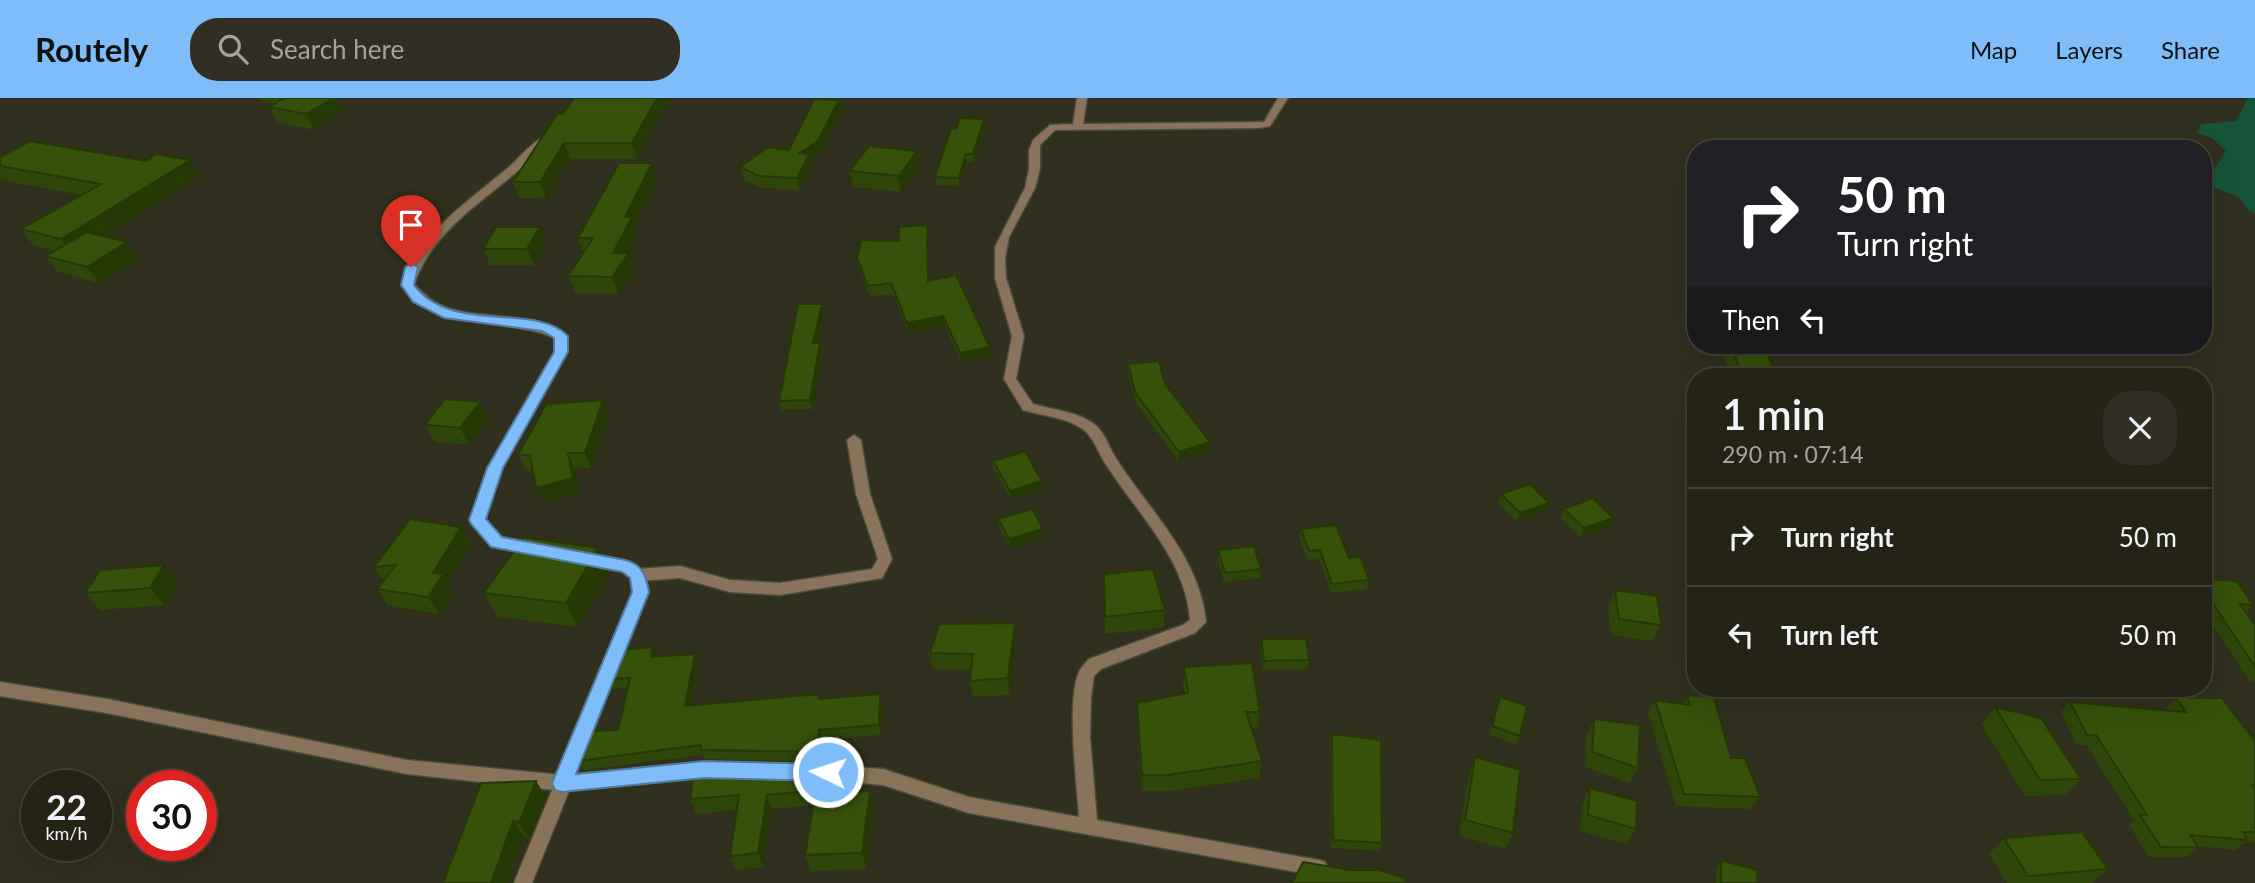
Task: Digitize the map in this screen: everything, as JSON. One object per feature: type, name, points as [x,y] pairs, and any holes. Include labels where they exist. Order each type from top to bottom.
[{"type":"street","points":[[1078,126],[1082,98]]},
{"type":"street","points":[[1089,826],[1082,737],[1086,674],[1095,664],[1189,629],[1198,622],[1199,609],[1181,563],[1091,427],[1065,416],[1028,407],[1010,379],[1018,333],[1000,283],[999,255],[1010,223],[1033,178],[1033,149],[1042,135],[1054,127],[1260,125],[1267,124],[1283,98]]},
{"type":"street","points":[[548,552],[497,542],[477,520],[495,468],[561,352],[561,336],[546,328],[449,315],[418,300],[408,285],[411,267],[472,199],[534,152],[556,125]]},
{"type":"street","points":[[573,556],[626,566],[638,575],[680,572],[730,586],[780,589],[877,574],[885,559],[863,494],[854,440]]},
{"type":"street","points":[[523,883],[641,592],[638,575]]},
{"type":"street","points":[[0,689],[107,706],[407,767],[562,783],[704,769],[732,770]]},
{"type":"street","points":[[787,770],[883,777],[969,805],[1342,873]]},
{"type":"shaded area","points":[[2248,98],[2255,98],[2255,213],[2238,197],[2212,187],[2212,173],[2226,151],[2212,138],[2197,133],[2201,124],[2236,121]]},
{"type":"building","points":[[284,98],[334,98],[306,114],[269,107]]},
{"type":"building","points":[[574,98],[657,98],[632,143],[564,143],[540,182],[513,182],[557,114],[563,114]]},
{"type":"building","points":[[814,99],[839,100],[818,141],[800,153],[809,154],[797,178],[759,176],[740,167],[768,147],[789,150]]},
{"type":"building","points":[[960,118],[984,119],[973,154],[966,154],[959,178],[935,177],[951,129],[956,129]]},
{"type":"building","points":[[30,141],[146,161],[157,154],[190,160],[61,239],[21,229],[101,184],[0,166],[0,157]]},
{"type":"building","points":[[869,146],[917,151],[899,176],[850,171]]},
{"type":"building","points":[[619,163],[652,163],[625,217],[632,217],[613,253],[629,253],[612,277],[568,276],[593,238],[578,238]]},
{"type":"building","points":[[927,225],[928,281],[956,275],[990,347],[960,353],[943,316],[907,323],[891,283],[868,286],[857,258],[861,240],[899,241],[899,227]]},
{"type":"building","points":[[496,227],[540,227],[527,249],[483,249]]},
{"type":"building","points":[[87,232],[127,242],[87,267],[46,256]]},
{"type":"building","points":[[798,304],[822,304],[813,343],[820,343],[810,400],[779,401]]},
{"type":"building","points":[[1734,354],[1767,354],[1774,368],[1740,368]]},
{"type":"building","points":[[1159,361],[1165,384],[1210,442],[1179,452],[1135,392],[1128,364]]},
{"type":"building","points":[[445,399],[480,402],[460,428],[425,425]]},
{"type":"building","points":[[603,400],[585,453],[568,453],[573,478],[536,488],[530,455],[518,455],[546,404]]},
{"type":"building","points":[[1025,451],[1042,481],[1010,491],[993,461]]},
{"type":"building","points":[[1530,484],[1549,503],[1520,513],[1501,494]]},
{"type":"building","points":[[1593,498],[1613,518],[1584,528],[1564,509]]},
{"type":"building","points":[[1032,509],[1043,529],[1009,539],[998,519]]},
{"type":"building","points":[[410,519],[461,527],[433,573],[444,574],[428,597],[377,589],[396,565],[374,567]]},
{"type":"building","points":[[1336,525],[1349,558],[1360,556],[1369,580],[1332,584],[1320,550],[1309,551],[1301,529]]},
{"type":"building","points":[[524,537],[598,548],[566,603],[484,593]]},
{"type":"building","points":[[1254,546],[1261,569],[1225,573],[1218,550]]},
{"type":"building","points":[[164,565],[150,588],[85,593],[100,570]]},
{"type":"building","points":[[1153,569],[1165,610],[1105,617],[1104,574]]},
{"type":"building","points":[[2212,580],[2237,581],[2253,605],[2240,604],[2255,625],[2255,667],[2212,602]]},
{"type":"building","points":[[1615,590],[1657,596],[1661,625],[1619,619]]},
{"type":"building","points":[[1015,623],[1008,678],[970,681],[973,654],[930,653],[939,624]]},
{"type":"building","points":[[1261,639],[1306,639],[1309,660],[1264,661]]},
{"type":"building","points":[[653,647],[651,657],[695,654],[685,706],[819,694],[819,699],[880,694],[879,725],[819,730],[820,752],[700,750],[701,745],[578,761],[587,731],[618,730],[630,678],[608,679],[620,650]]},
{"type":"building","points":[[1252,663],[1260,712],[1246,712],[1262,761],[1169,775],[1142,775],[1137,703],[1188,693],[1184,667]]},
{"type":"building","points":[[1500,697],[1527,706],[1520,736],[1492,726]]},
{"type":"building","points":[[1688,697],[1714,698],[1731,758],[1745,758],[1760,797],[1684,794],[1655,700],[1690,705]]},
{"type":"building","points":[[2176,698],[2222,698],[2255,741],[2255,785],[2252,785],[2255,789],[2255,832],[2243,832],[2247,840],[2190,835],[2198,847],[2161,847],[2140,815],[2147,815],[2096,735],[2087,735],[2070,702],[2186,712]]},
{"type":"building","points":[[1995,707],[2041,718],[2081,779],[2040,780]]},
{"type":"building","points":[[1594,719],[1640,725],[1638,768],[1592,752]]},
{"type":"building","points":[[1332,734],[1381,740],[1382,843],[1333,840]]},
{"type":"building","points":[[1475,757],[1520,770],[1513,833],[1465,820]]},
{"type":"building","points":[[695,765],[819,768],[820,790],[767,795],[758,853],[730,856],[739,795],[690,799]]},
{"type":"building","points":[[536,781],[519,823],[513,821],[491,883],[443,883],[481,783]]},
{"type":"building","points":[[1590,788],[1637,801],[1636,829],[1588,815]]},
{"type":"building","points":[[870,791],[862,853],[805,855],[815,793]]},
{"type":"building","points":[[2082,832],[2108,869],[2028,876],[2004,838]]},
{"type":"building","points":[[1721,860],[1757,870],[1757,883],[1721,883]]},
{"type":"building","points":[[1303,862],[1350,870],[1378,870],[1405,878],[1404,883],[1292,883]]},
{"type":"route","points":[[411,267],[408,285],[418,300],[449,315],[546,328],[561,336],[561,352],[495,468],[477,520],[497,542],[626,566],[638,575],[641,592],[562,783],[704,769],[828,772]]}]
